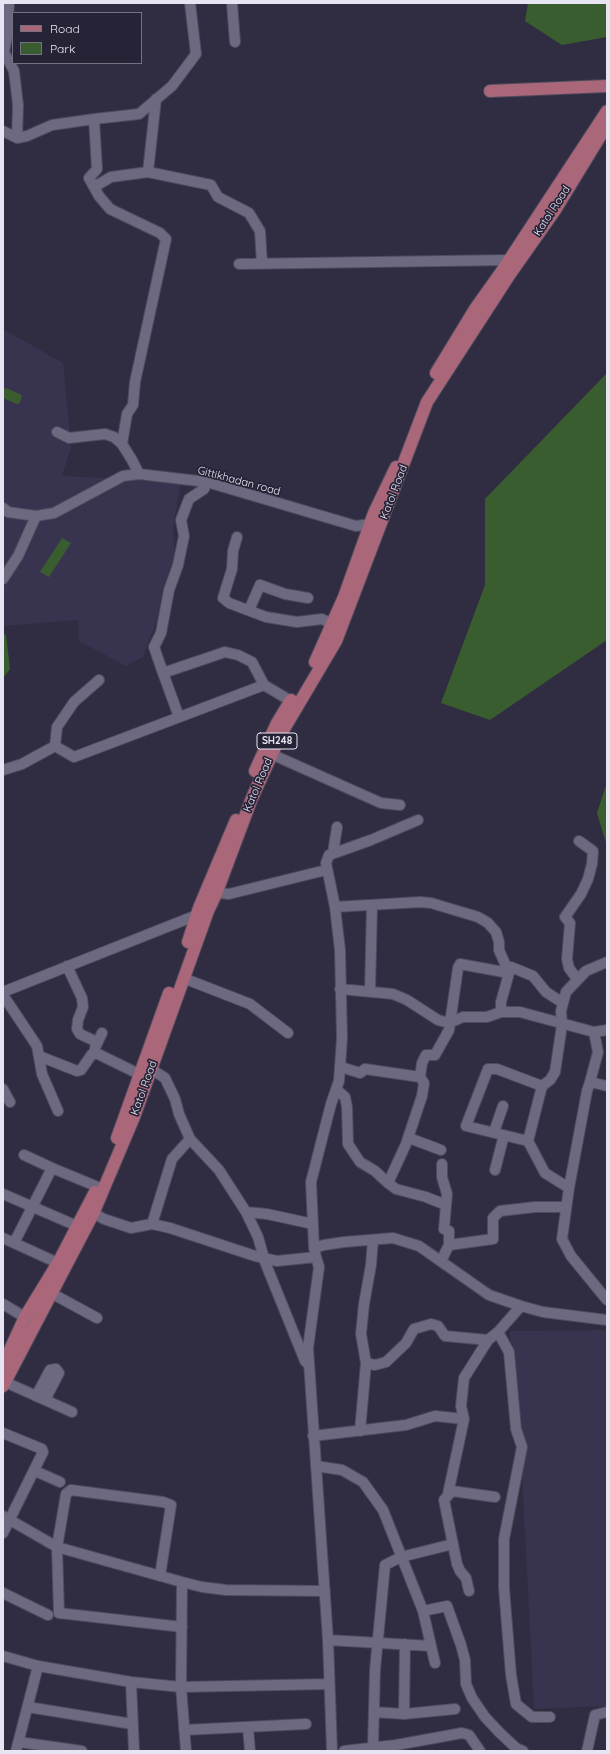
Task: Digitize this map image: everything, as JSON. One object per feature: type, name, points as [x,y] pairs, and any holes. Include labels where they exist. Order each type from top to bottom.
[{"type":"main road","points":[[490,91],[607,86]]},
{"type":"main road","name":"Katol Road","points":[[211,893],[262,754],[277,723],[294,703],[336,641],[376,526],[374,514],[399,460],[424,395],[475,309],[510,260],[607,111]]},
{"type":"main road","name":"Katol Road","points":[[4,1384],[30,1320],[58,1263],[77,1226],[90,1212],[98,1187],[144,1070],[202,913],[294,703],[317,659],[376,526],[427,402],[506,280],[554,210],[607,125]]},
{"type":"main road","name":"Katol Road","points":[[3,1365],[30,1320],[51,1292],[134,1117],[144,1070],[183,978],[202,913]]},
{"type":"street","points":[[9,3],[7,37],[4,52],[14,71],[18,105],[17,138]]},
{"type":"street","points":[[3,131],[17,138],[27,136],[52,125],[139,114],[172,86],[196,54],[190,3]]},
{"type":"street","points":[[232,3],[235,42]]},
{"type":"street","points":[[148,172],[156,99]]},
{"type":"street","points":[[94,119],[97,168],[89,178],[94,187],[110,209],[160,233],[166,239],[138,368],[133,405],[128,414],[122,444]]},
{"type":"street","points":[[94,187],[111,177],[148,172],[211,185],[218,197],[249,213],[260,231],[262,264]]},
{"type":"street","points":[[239,264],[510,260]]},
{"type":"street","points":[[57,432],[69,438],[105,434],[114,437],[122,444],[139,474]]},
{"type":"street","name":"Gittikhadan road","points":[[3,508],[8,512],[36,516],[54,513],[123,476],[139,474],[206,482],[356,526],[376,526]]},
{"type":"street","points":[[179,717],[154,647],[162,633],[169,590],[178,565],[184,536],[182,520],[189,499],[204,489],[206,482]]},
{"type":"street","points":[[3,579],[18,556],[36,516]]},
{"type":"street","points":[[237,537],[233,551],[232,569],[223,598],[229,603],[266,616],[297,622],[322,619],[332,624]]},
{"type":"street","points":[[249,610],[260,585],[286,594],[308,598]]},
{"type":"street","points":[[163,673],[224,652],[238,655],[252,662],[264,685],[294,703]]},
{"type":"street","points":[[55,746],[57,727],[66,712],[74,702],[99,680]]},
{"type":"street","points":[[55,746],[74,757],[264,685]]},
{"type":"street","points":[[3,770],[22,764],[55,746]]},
{"type":"street","points":[[272,754],[381,803],[400,805]]},
{"type":"street","points":[[332,1751],[328,1640],[308,1348],[319,1267],[315,1252],[311,1182],[331,1104],[337,1090],[341,1067],[342,1038],[340,950],[335,907],[326,870],[326,863],[329,855],[333,853],[371,840],[418,820]]},
{"type":"street","points":[[333,853],[337,827]]},
{"type":"street","points":[[577,979],[569,968],[567,959],[570,923],[564,917],[581,894],[588,879],[592,864],[592,851],[579,841]]},
{"type":"street","points":[[211,893],[229,894],[256,889],[326,870]]},
{"type":"street","points":[[335,907],[425,903],[478,917],[488,923],[496,932],[499,942],[499,950],[509,973]]},
{"type":"street","points":[[370,991],[372,906]]},
{"type":"street","points":[[3,992],[202,913]]},
{"type":"street","points":[[569,1188],[545,1173],[528,1141],[542,1086],[550,1080],[555,1072],[562,1025],[560,1018],[566,992],[586,971],[607,962]]},
{"type":"street","points":[[388,1182],[408,1138],[422,1096],[424,1083],[420,1077],[420,1070],[426,1055],[435,1055],[449,1030],[458,968],[460,964],[509,973]]},
{"type":"street","points":[[67,966],[82,998],[83,1008],[78,1020],[77,1029],[80,1034],[97,1042]]},
{"type":"street","points":[[501,1012],[501,1002],[511,967],[533,976],[546,992],[563,1003]]},
{"type":"street","points":[[183,978],[250,1004],[288,1032]]},
{"type":"street","points":[[340,989],[393,994],[407,1000],[438,1020],[449,1023],[463,1018],[487,1017],[501,1012],[520,1012],[562,1025],[594,1032],[607,1030]]},
{"type":"street","points":[[3,996],[37,1046],[42,1074],[58,1111]]},
{"type":"street","points":[[594,1032],[598,1052],[587,1091],[569,1188],[562,1239],[571,1256],[607,1300]]},
{"type":"street","points":[[39,1056],[77,1071],[81,1070],[92,1054],[102,1033]]},
{"type":"street","points":[[92,1054],[98,1054],[165,1078],[171,1088],[179,1114],[190,1140],[219,1170],[246,1212],[258,1237],[305,1361],[310,1365]]},
{"type":"street","points":[[341,1067],[360,1073],[365,1069],[420,1077]]},
{"type":"street","points":[[528,1141],[466,1126],[488,1068],[497,1069],[542,1086]]},
{"type":"street","points":[[590,1082],[607,1086]]},
{"type":"street","points":[[3,1089],[10,1102]]},
{"type":"street","points":[[337,1090],[344,1097],[347,1107],[348,1144],[360,1162],[375,1171],[396,1189],[426,1197],[446,1205]]},
{"type":"street","points":[[495,1170],[503,1106]]},
{"type":"street","points":[[408,1138],[441,1150]]},
{"type":"street","points":[[152,1224],[172,1159],[190,1140]]},
{"type":"street","points":[[24,1155],[98,1187]]},
{"type":"street","points":[[441,1261],[449,1245],[449,1231],[444,1230],[447,1194],[442,1176],[442,1164]]},
{"type":"street","points":[[14,1242],[52,1168]]},
{"type":"street","points":[[3,1194],[77,1226]]},
{"type":"street","points":[[449,1245],[493,1239],[493,1218],[500,1211],[535,1207],[566,1207]]},
{"type":"street","points":[[90,1212],[130,1228],[152,1224],[277,1261],[315,1252],[344,1242],[393,1238],[420,1246],[489,1295],[543,1312],[607,1320]]},
{"type":"street","points":[[246,1212],[267,1214],[313,1224]]},
{"type":"street","points":[[3,1238],[58,1263]]},
{"type":"street","points":[[360,1431],[366,1363],[361,1334],[373,1240]]},
{"type":"street","points":[[51,1292],[97,1318]]},
{"type":"street","points":[[3,1304],[30,1320]]},
{"type":"street","points":[[469,1591],[466,1578],[458,1567],[444,1500],[448,1494],[464,1419],[461,1406],[464,1378],[488,1340],[498,1332],[521,1306]]},
{"type":"street","points":[[366,1363],[375,1365],[386,1362],[406,1343],[414,1329],[431,1324],[438,1326],[445,1336],[488,1340]]},
{"type":"street","points":[[498,1332],[510,1352],[516,1429],[522,1447],[504,1539],[504,1588],[511,1675],[516,1704],[532,1717],[550,1717]]},
{"type":"street","points":[[4,1384],[72,1412]]},
{"type":"street","points":[[313,1436],[406,1425],[435,1416],[464,1419]]},
{"type":"street","points":[[3,1433],[43,1450],[35,1472],[7,1518],[3,1533]]},
{"type":"street","points":[[316,1466],[342,1470],[363,1482],[383,1510],[423,1612],[435,1663]]},
{"type":"street","points":[[35,1472],[60,1482]]},
{"type":"street","points":[[160,1576],[172,1508],[168,1503],[71,1490],[66,1494],[58,1548],[59,1613],[182,1627]]},
{"type":"street","points":[[448,1494],[452,1491],[495,1498]]},
{"type":"street","points":[[7,1518],[58,1548],[202,1587],[226,1590],[325,1591]]},
{"type":"street","points":[[375,1748],[374,1712],[378,1642],[385,1565],[401,1557],[453,1544]]},
{"type":"street","points":[[182,1582],[181,1687],[186,1751]]},
{"type":"street","points":[[3,1593],[48,1615]]},
{"type":"street","points":[[423,1612],[447,1606],[461,1645],[465,1660],[466,1684],[472,1698],[485,1717],[499,1732],[516,1748],[523,1751]]},
{"type":"street","points":[[328,1640],[431,1646]]},
{"type":"street","points":[[404,1714],[405,1644]]},
{"type":"street","points":[[3,1656],[38,1666],[132,1682],[181,1687],[329,1684]]},
{"type":"street","points":[[38,1666],[18,1746],[82,1751]]},
{"type":"street","points":[[132,1682],[132,1724],[134,1751]]},
{"type":"street","points":[[28,1707],[132,1724]]},
{"type":"street","points":[[374,1712],[404,1714],[455,1709]]},
{"type":"street","points":[[587,1751],[595,1715],[607,1712]]},
{"type":"street","points":[[184,1730],[306,1724]]},
{"type":"street","points":[[248,1728],[250,1751]]},
{"type":"street","points":[[344,1751],[375,1748],[398,1748],[462,1733],[469,1735],[480,1751]]},
{"type":"shaded area","points":[[3,329],[63,363],[71,447],[62,476],[181,482],[173,528],[175,555],[162,591],[157,620],[143,657],[126,666],[79,641],[78,620],[3,626]]},
{"type":"shaded area","points":[[607,1330],[607,1706],[534,1709],[521,1455],[515,1432],[510,1331]]},
{"type":"green space","points":[[528,3],[607,3],[607,37],[562,45],[525,21]]},
{"type":"green space","points":[[607,373],[607,640],[490,720],[441,703],[485,585],[485,499]]},
{"type":"green space","points":[[6,388],[22,395],[20,403],[17,404],[3,398],[3,389]]},
{"type":"green space","points":[[62,538],[71,543],[49,577],[40,572]]},
{"type":"green space","points":[[3,634],[6,635],[10,669],[3,678]]},
{"type":"green space","points":[[607,782],[607,846],[597,813]]}]
